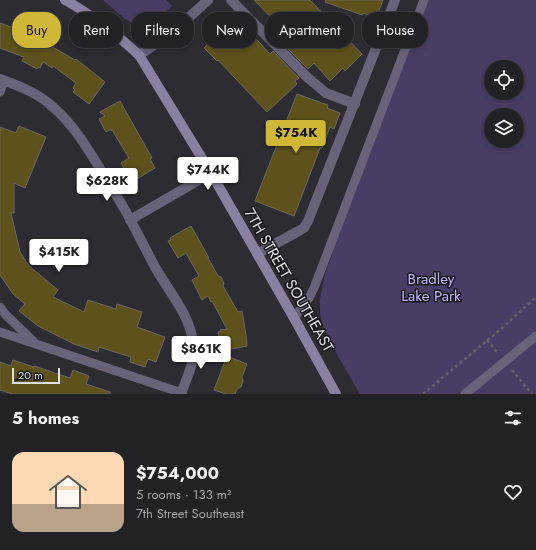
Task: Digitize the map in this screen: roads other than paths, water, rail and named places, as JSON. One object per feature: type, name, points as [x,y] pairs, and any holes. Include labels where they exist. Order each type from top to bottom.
[{"type":"street","name":"7TH STREET SOUTHEAST","points":[[65,0],[82,10],[140,55],[211,173],[336,394]]},
{"type":"street","points":[[140,55],[172,34],[208,0]]},
{"type":"street","points":[[231,0],[317,87],[326,93],[355,104]]},
{"type":"street","points":[[257,254],[304,228],[308,221],[395,0]]},
{"type":"street","points":[[2,80],[35,94],[53,106],[66,120],[88,150],[185,316],[193,342],[193,360],[181,394]]},
{"type":"street","points":[[130,220],[211,173]]},
{"type":"lane","points":[[294,318],[309,298],[314,288],[424,0]]},
{"type":"lane","points":[[0,92],[2,80]]},
{"type":"lane","points":[[0,307],[5,314],[36,344]]},
{"type":"lane","points":[[0,332],[181,394]]},
{"type":"lane","points":[[465,394],[536,336]]},
{"type":"park label","name":"Bradley Lake Park","points":[[431,288]]}]
